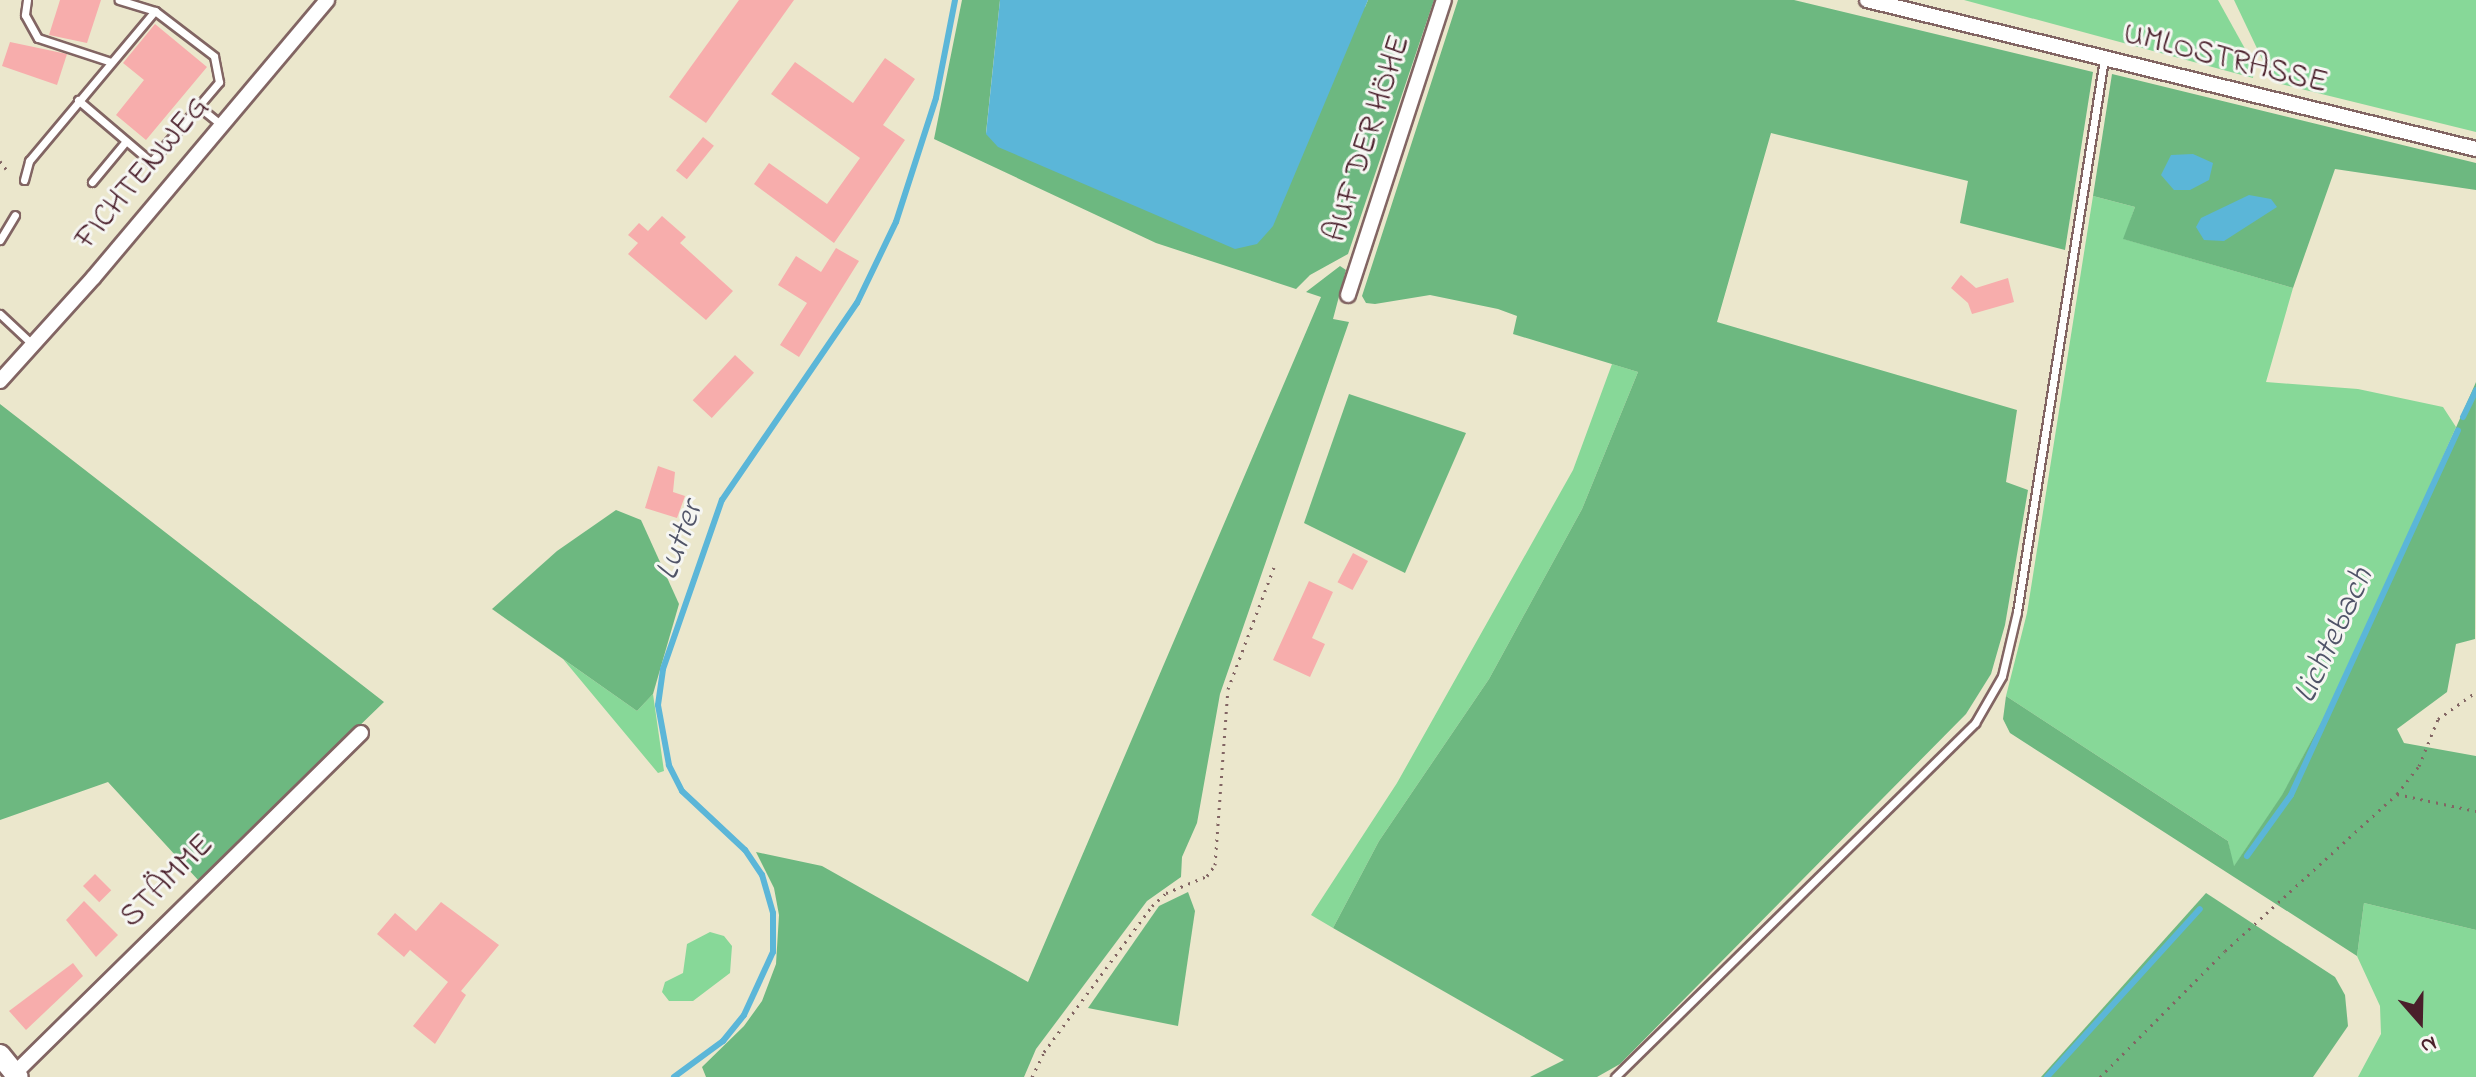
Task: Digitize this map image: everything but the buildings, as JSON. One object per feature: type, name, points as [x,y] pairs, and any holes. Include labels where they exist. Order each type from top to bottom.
[{"type":"street","name":"FICHTENWEG","points":[[0,381],[327,0]]},
{"type":"street","name":"AUF DER HÖHE","points":[[1348,295],[1444,0]]},
{"type":"street","name":"UMLOSTRASSE","points":[[1867,0],[2476,149]]},
{"type":"street","name":"STÄMME","points":[[17,1075],[361,733]]},
{"type":"street","points":[[0,1055],[17,1075]]},
{"type":"lane","points":[[27,0],[25,15],[38,38],[111,62]]},
{"type":"lane","points":[[78,100],[151,162],[219,82],[214,56],[155,11],[119,0]]},
{"type":"lane","points":[[24,180],[29,161],[155,11]]},
{"type":"lane","points":[[1615,1077],[1975,723],[2002,676],[2017,612],[2104,59]]},
{"type":"lane","points":[[198,106],[220,124]]},
{"type":"lane","points":[[92,182],[126,141]]},
{"type":"lane","points":[[0,240],[15,215]]},
{"type":"lane","points":[[0,314],[34,345]]},
{"type":"path","points":[[0,161],[6,169]]},
{"type":"path","points":[[1032,1077],[1044,1052],[1152,906],[1166,893],[1207,876],[1215,865],[1228,689],[1274,567]]},
{"type":"path","points":[[2100,1077],[2225,951],[2397,794],[2419,766],[2438,719],[2476,692]]},
{"type":"path","points":[[2397,794],[2476,811]]},
{"type":"green space","points":[[962,0],[1000,0],[986,133],[1365,7],[1368,0],[1434,0],[1348,254],[1310,275],[1296,289],[1156,243],[934,139]]},
{"type":"green space","points":[[1458,0],[1794,0],[2093,72],[2065,250],[1960,223],[1968,181],[1771,133],[1717,322],[2017,410],[2006,482],[2028,490],[2005,625],[1991,674],[1966,714],[1620,1064],[1597,1077],[1530,1077],[1564,1060],[1333,928],[1379,841],[1489,679],[1582,509],[1638,372],[1513,334],[1517,316],[1498,309],[1430,295],[1375,304],[1366,303],[1362,296]]},
{"type":"green space","points":[[1964,0],[2218,0],[2254,65],[2253,78]]},
{"type":"green space","points":[[2234,0],[2476,0],[2476,132],[2273,82]]},
{"type":"green space","points":[[2112,74],[2476,163],[2476,190],[2335,169],[2293,288],[2123,239],[2135,207],[2093,196]]},
{"type":"green space","points":[[2093,196],[2135,207],[2124,239],[2293,288],[2266,382],[2358,389],[2443,407],[2456,427],[2349,671],[2282,796],[2233,868],[2228,841],[2006,696],[2027,613]]},
{"type":"green space","points":[[1340,266],[1346,270],[1333,319],[1349,322],[1220,694],[1197,823],[1182,857],[1181,877],[1147,901],[1036,1049],[1024,1077],[706,1077],[702,1067],[744,1026],[762,1001],[776,964],[779,915],[774,888],[756,852],[822,866],[1028,982],[1321,297],[1306,292]]},
{"type":"green space","points":[[1612,364],[1638,372],[1582,509],[1489,679],[1379,841],[1333,928],[1311,915],[1397,783],[1573,470]]},
{"type":"green space","points":[[2476,382],[2475,639],[2456,644],[2447,692],[2397,729],[2404,743],[2476,756],[2476,930],[2364,903],[2357,956],[2010,733],[2003,719],[2006,696],[2228,841],[2234,866],[2282,795],[2349,671]]},
{"type":"green space","points":[[1349,394],[1466,433],[1405,573],[1304,523]]},
{"type":"green space","points":[[0,404],[384,702],[199,881],[108,782],[0,820]]},
{"type":"green space","points":[[616,510],[641,520],[679,604],[653,694],[637,711],[492,609],[557,551]]},
{"type":"green space","points":[[563,659],[637,711],[653,694],[664,771],[658,773]]},
{"type":"green space","points":[[1188,892],[1195,911],[1178,1026],[1088,1008],[1159,906]]},
{"type":"green space","points":[[2206,893],[2335,977],[2345,995],[2348,1026],[2313,1077],[2041,1077]]},
{"type":"green space","points":[[2364,903],[2476,930],[2476,1077],[2358,1077],[2381,1034],[2380,1006],[2357,956]]},
{"type":"green space","points":[[710,932],[724,936],[732,946],[730,973],[693,1001],[669,1001],[662,992],[665,982],[683,973],[687,944]]},
{"type":"water","points":[[1000,0],[1368,0],[1273,226],[1257,244],[1235,249],[998,147],[986,134]]},
{"type":"water","points":[[2193,154],[2213,163],[2209,180],[2190,190],[2174,190],[2161,175],[2171,155]]},
{"type":"water","points":[[2249,195],[2271,199],[2277,207],[2224,241],[2204,240],[2196,227],[2201,218]]},
{"type":"waterway","name":"Lutter","points":[[674,1077],[723,1041],[744,1015],[773,952],[773,913],[762,875],[745,850],[682,791],[669,765],[658,705],[663,669],[722,500],[857,303],[896,222],[936,98],[955,0]]},
{"type":"waterway","name":"Lichtebach","points":[[2463,417],[2476,390]]},
{"type":"waterway","name":"Lichtebach","points":[[2247,856],[2291,795],[2458,430]]},
{"type":"waterway","name":"Lichtebach","points":[[2047,1077],[2200,909]]}]
